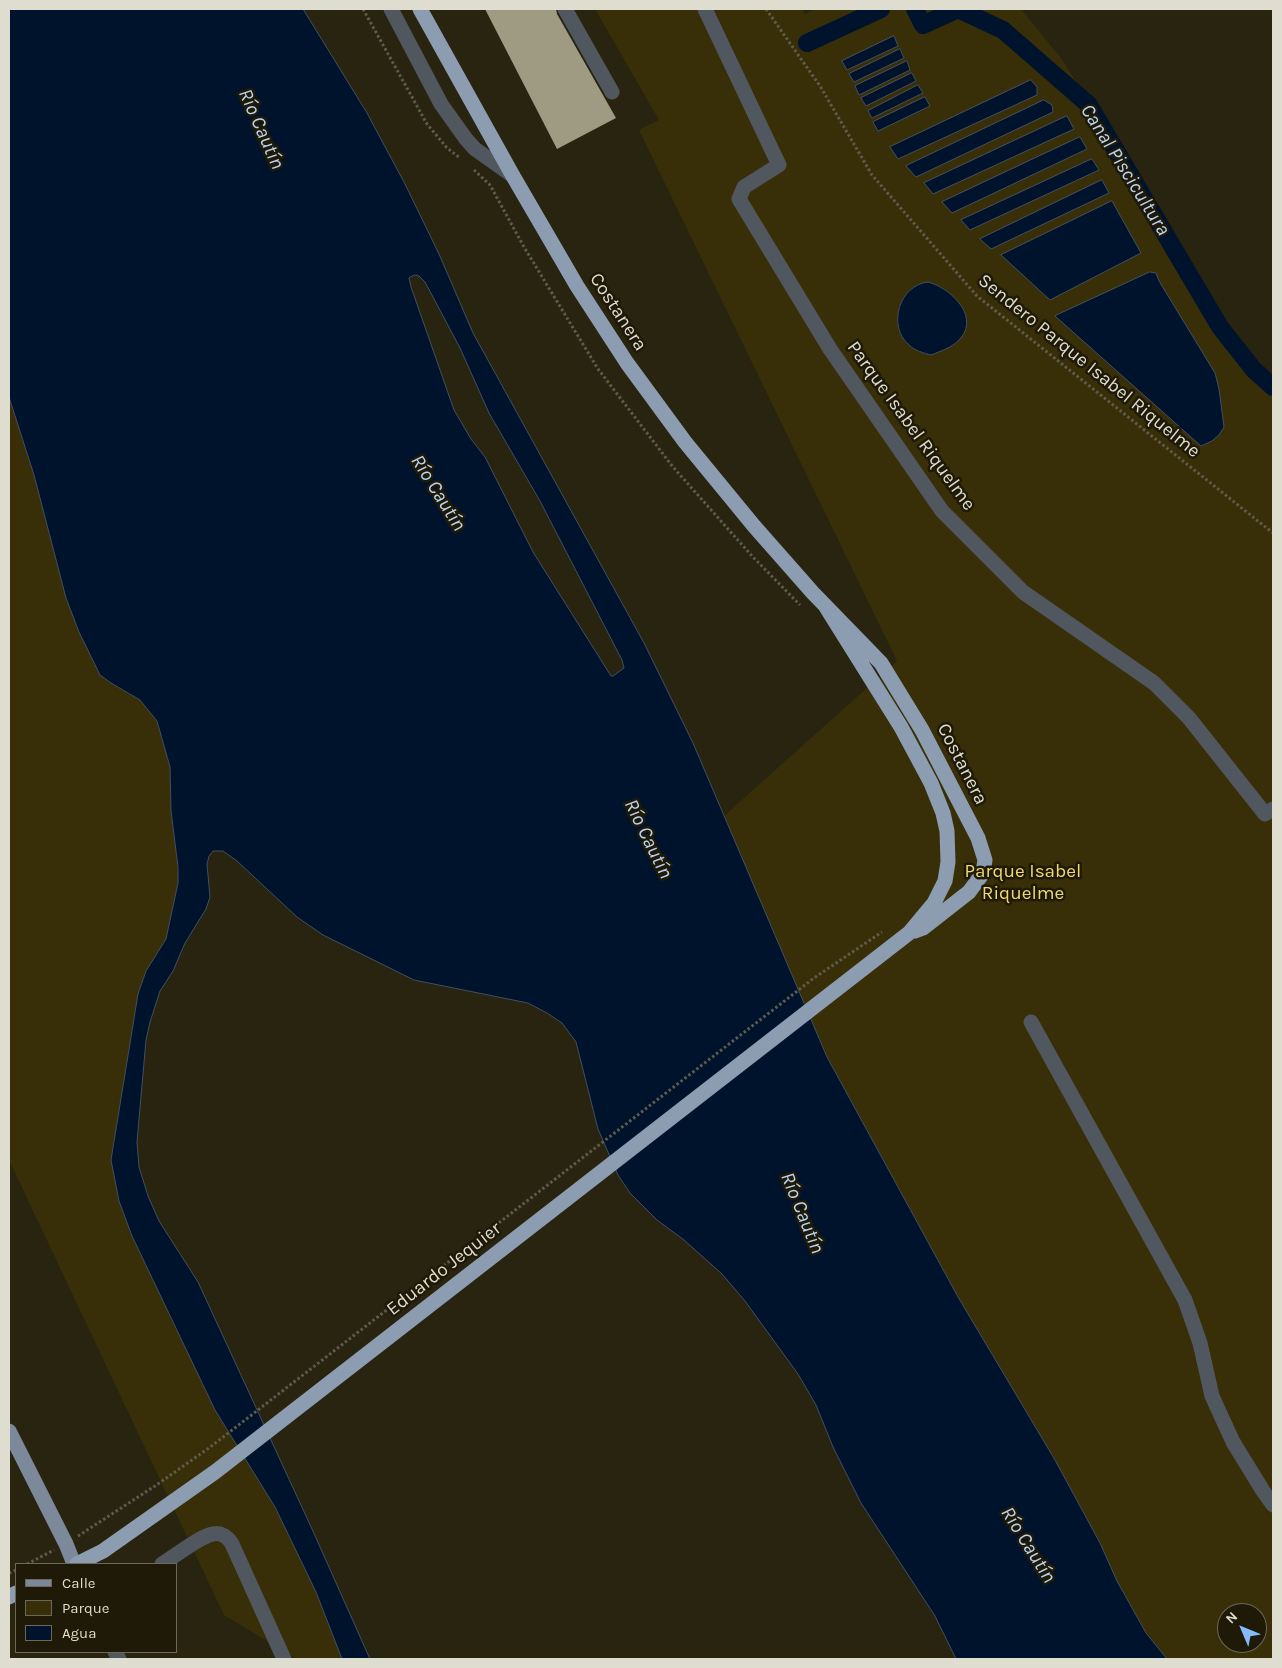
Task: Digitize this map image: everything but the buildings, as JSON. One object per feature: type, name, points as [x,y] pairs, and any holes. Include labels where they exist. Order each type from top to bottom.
[{"type":"highway","name":"Costanera","points":[[420,9],[513,176],[586,301],[648,393],[714,477],[826,608],[881,663],[922,730],[978,838],[985,860],[983,874],[969,892],[923,928],[909,934]]},
{"type":"highway","name":"Costanera","points":[[826,608],[901,727],[931,783],[943,813],[947,831],[948,862],[946,881],[934,903],[909,934],[828,997]]},
{"type":"highway","name":"Eduardo Jequier","points":[[78,1563],[103,1551],[215,1472],[828,997]]},
{"type":"main road","points":[[9,1431],[76,1563]]},
{"type":"street","points":[[391,9],[441,104],[466,139],[475,149],[513,176]]},
{"type":"street","points":[[565,9],[612,92]]},
{"type":"street","name":"Parque Isabel Riquelme","points":[[706,9],[779,165],[744,187],[739,198],[830,349],[942,511],[1023,592],[1154,683],[1189,718],[1265,814],[1273,809]]},
{"type":"street","points":[[1031,1022],[1185,1300],[1200,1343],[1212,1396],[1233,1442],[1273,1505]]},
{"type":"street","points":[[164,1563],[207,1536],[217,1533],[226,1537],[232,1544],[284,1659]]},
{"type":"path","name":"Sendero Parque Isabel Riquelme","points":[[766,9],[820,86],[872,175],[977,296],[1273,533]]},
{"type":"path","points":[[76,1538],[155,1486],[208,1448],[814,978],[886,929]]},
{"type":"green space","name":"Parque Isabel Riquelme","points":[[595,9],[802,9],[805,14],[815,9],[1021,9],[1064,62],[1238,357],[1273,387],[1273,1659],[1167,1659],[1146,1633],[1116,1581],[1100,1543],[1055,1460],[958,1297],[827,1057],[724,816],[897,661],[639,130],[659,120]]},
{"type":"green space","points":[[9,397],[34,475],[111,683],[140,700],[157,721],[170,767],[171,811],[178,867],[178,883],[166,939],[146,971],[138,994],[111,1160],[132,1236],[215,1410],[275,1507],[316,1592],[342,1659],[297,1659],[224,1615],[9,1160]]},
{"type":"water","name":"Río Cautín","points":[[9,9],[303,9],[367,113],[405,184],[439,254],[473,333],[644,643],[693,743],[827,1057],[958,1297],[1055,1460],[1146,1633],[1167,1659],[956,1659],[935,1616],[861,1503],[833,1447],[816,1405],[798,1374],[745,1301],[722,1274],[684,1240],[657,1220],[630,1193],[618,1175],[598,1129],[576,1042],[562,1023],[528,1003],[414,980],[323,935],[297,917],[237,861],[223,851],[213,851],[209,856],[207,864],[210,897],[206,909],[185,943],[173,971],[160,991],[150,1022],[146,1040],[137,1142],[139,1167],[148,1196],[159,1221],[198,1282],[370,1659],[342,1659],[316,1592],[275,1507],[215,1410],[132,1236],[119,1201],[111,1160],[138,994],[146,971],[166,939],[178,883],[178,867],[171,811],[170,767],[157,721],[140,700],[100,675],[79,632],[66,598],[34,475],[9,397]],"holes":[[[415,275],[425,282],[460,348],[489,413],[540,501],[622,660],[624,668],[613,676],[611,676],[533,552],[485,457],[471,439],[454,410],[411,287],[409,278]]]},
{"type":"water","points":[[894,36],[898,46],[847,70],[842,61]]},
{"type":"water","points":[[900,49],[904,58],[854,82],[849,74]]},
{"type":"water","points":[[907,61],[910,70],[859,95],[855,86]]},
{"type":"water","points":[[912,73],[916,81],[866,106],[861,98]]},
{"type":"water","points":[[1031,80],[1037,87],[1037,95],[898,159],[890,147]]},
{"type":"water","points":[[918,85],[923,93],[872,118],[868,111]]},
{"type":"water","points":[[925,97],[930,106],[878,131],[873,122]]},
{"type":"water","points":[[1044,100],[1052,105],[1053,112],[916,177],[906,166]]},
{"type":"water","points":[[1067,116],[1074,129],[933,194],[924,183]]},
{"type":"water","points":[[1080,137],[1087,149],[952,213],[942,202]]},
{"type":"water","points":[[1092,159],[1099,170],[970,230],[961,220]]},
{"type":"water","points":[[1102,180],[1109,193],[991,249],[980,239]]},
{"type":"water","points":[[1112,201],[1141,253],[1050,300],[1001,255]]},
{"type":"water","points":[[1150,272],[1156,273],[1215,373],[1224,427],[1212,441],[1201,446],[1055,316]]},
{"type":"water","points":[[928,282],[946,290],[954,297],[965,313],[967,322],[965,331],[956,343],[931,355],[909,345],[902,337],[898,318],[903,298],[910,290]]},
{"type":"waterway","name":"Canal Piscicultura","points":[[807,43],[881,9]]},
{"type":"waterway","name":"Canal Piscicultura","points":[[915,9],[923,25],[958,9],[1003,30],[1089,105],[1220,327],[1254,370],[1273,387]]}]
